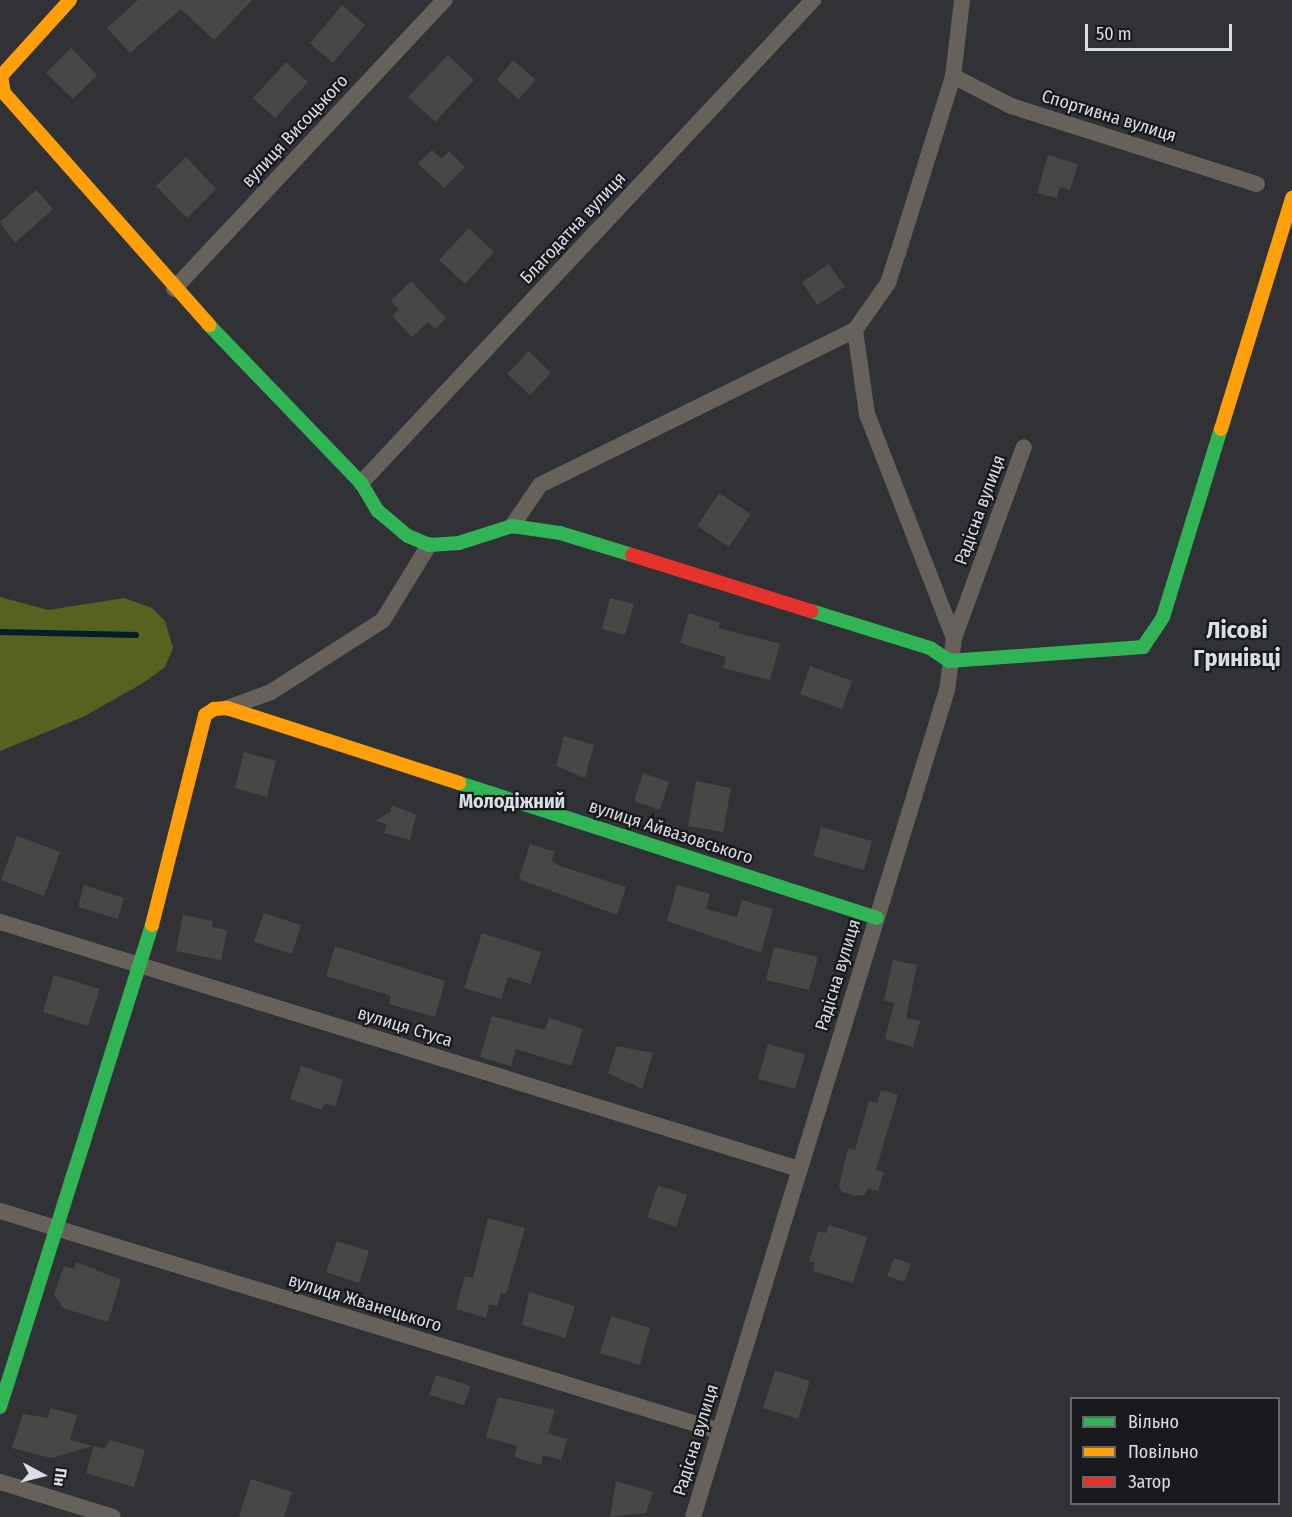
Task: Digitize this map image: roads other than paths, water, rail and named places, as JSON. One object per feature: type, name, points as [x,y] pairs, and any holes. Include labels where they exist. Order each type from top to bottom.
[{"type":"street","points":[[70,0],[1,76],[4,93],[174,289],[361,483],[378,511],[408,536],[429,545],[459,543],[512,526],[571,536],[930,648],[949,661],[1143,647],[1163,617],[1292,198]]},
{"type":"street","name":"вулиця Висоцького","points":[[174,289],[444,0]]},
{"type":"street","name":"Благодатна вулиця","points":[[361,483],[813,0]]},
{"type":"street","points":[[512,526],[540,485],[855,330],[888,283],[953,76],[962,0]]},
{"type":"street","name":"Спортивна вулиця","points":[[953,76],[1011,106],[1257,184]]},
{"type":"street","points":[[855,330],[867,414],[954,638]]},
{"type":"street","name":"Радісна вулиця","points":[[693,1517],[946,690],[954,638],[1024,447]]},
{"type":"street","points":[[0,1407],[142,966],[205,715],[271,692],[383,620],[429,545]]},
{"type":"street","name":"вулиця Айвазовського","points":[[221,709],[877,918]]},
{"type":"street","name":"вулиця Стуса","points":[[0,922],[799,1169]]},
{"type":"street","name":"вулиця Жванецького","points":[[0,1211],[718,1431]]},
{"type":"street","points":[[0,1482],[113,1517]]},
{"type":"waterway","points":[[0,632],[136,635]]},
{"type":"district","name":"Лісові Гринівці","points":[[1237,645]]},
{"type":"district","name":"Молодіжний","points":[[512,801]]}]
